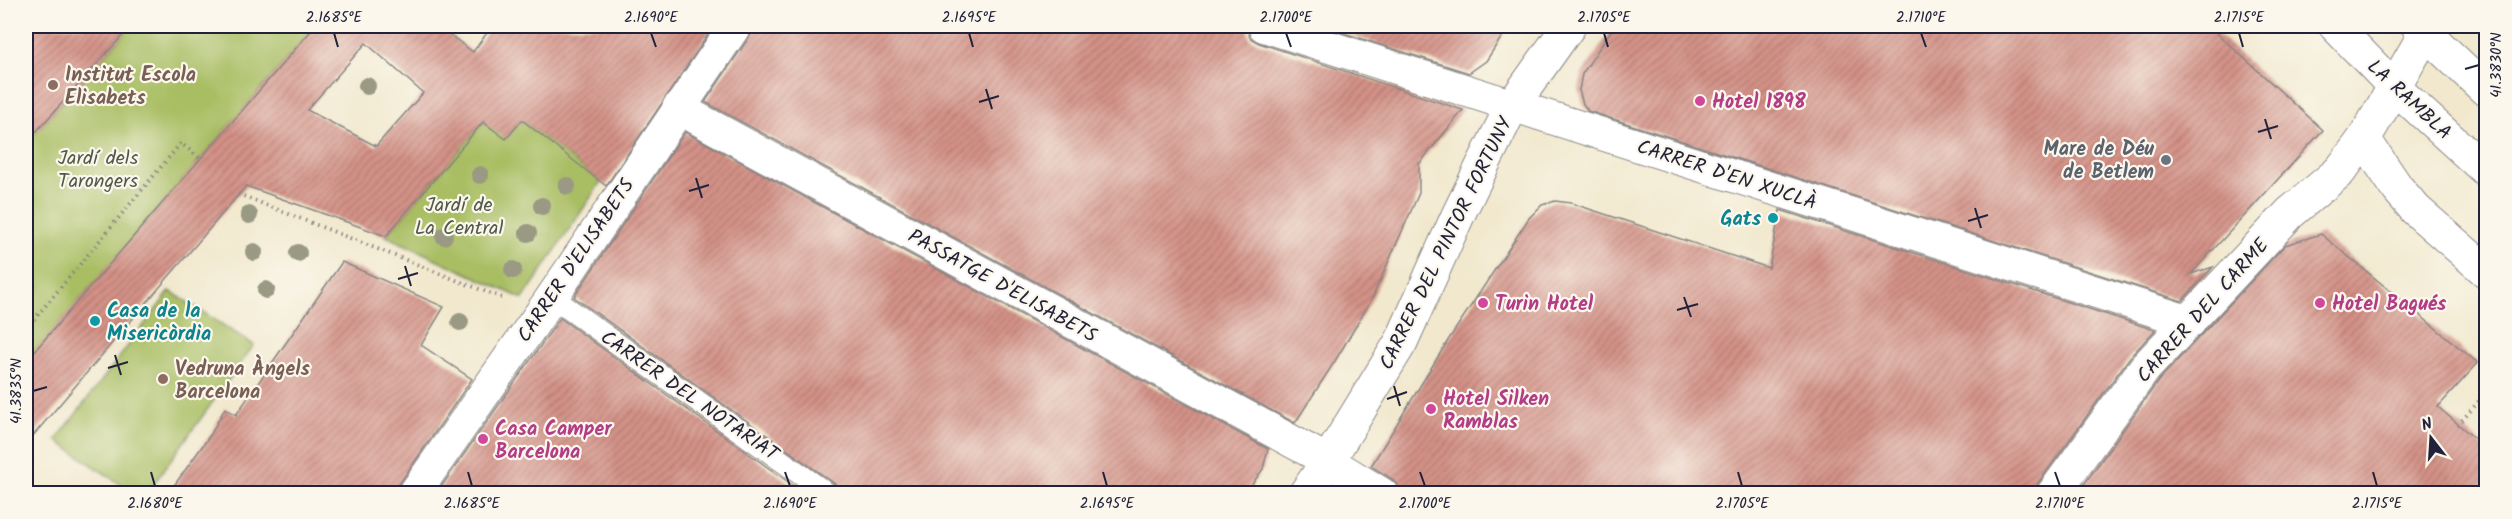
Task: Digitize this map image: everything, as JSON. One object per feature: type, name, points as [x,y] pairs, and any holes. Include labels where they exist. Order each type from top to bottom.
[{"type":"street","name":"CARRER D'ELISABETS","points":[[414,494],[544,308],[735,26]]},
{"type":"street","name":"CARRER D'EN XUCLÀ","points":[[1264,26],[2190,322]]},
{"type":"street","name":"CARRER DEL PINTOR FORTUNY","points":[[1305,494],[1328,461],[1401,342],[1512,106],[1569,26]]},
{"type":"street","name":"LA RAMBLA","points":[[2335,26],[2394,87],[2487,171]]},
{"type":"street","name":"CARRER DEL CARME","points":[[2053,494],[2145,368],[2290,213],[2340,171],[2364,139],[2428,28]]},
{"type":"street","points":[[2428,28],[2487,90]]},
{"type":"street","name":"PASSATGE D'ELISABETS","points":[[678,108],[1328,461],[1382,494]]},
{"type":"street","points":[[2364,139],[2398,189],[2416,210],[2487,271]]},
{"type":"lane","name":"CARRER DEL NOTARIAT","points":[[544,308],[828,494]]},
{"type":"path","points":[[26,329],[181,143],[200,158]]},
{"type":"path","points":[[238,194],[514,303],[544,308]]},
{"type":"path","points":[[2458,425],[2487,393]]},
{"type":"green space","name":"Jardí dels Tarongers","points":[[131,26],[315,26],[26,362],[26,143]]},
{"type":"green space","name":"Jardí de La Central","points":[[522,120],[601,182],[523,299],[386,236],[483,122],[506,138]]},
{"type":"green space","name":"Vedruna Àngels Barcelona","points":[[170,291],[254,345],[147,493],[133,493],[56,440]]},
{"type":"building","name":"Institut Escola Elisabets","points":[[26,26],[131,26],[26,143]]},
{"type":"building","points":[[315,26],[438,26],[473,52],[492,26],[714,26],[606,186],[522,120],[506,139],[483,122],[386,236],[246,186],[26,444],[26,361]],"holes":[[[366,43],[423,93],[376,146],[307,110]]]},
{"type":"building","points":[[753,26],[1247,26],[1250,38],[1259,43],[1463,110],[1419,164],[1419,193],[1371,301],[1295,423],[705,102],[750,36]]},
{"type":"building","points":[[1322,26],[1509,26],[1486,61],[1469,73]]},
{"type":"building","points":[[1614,26],[2209,26],[2323,130],[2191,274],[2213,267],[2182,301],[1588,111],[1583,104],[1579,90],[1582,74]]},
{"type":"building","points":[[685,132],[1268,449],[1263,469],[1245,494],[840,494],[835,484],[574,297]]},
{"type":"building","points":[[1555,201],[1571,203],[1769,268],[1780,210],[2155,330],[2130,357],[2038,483],[2035,494],[1400,494],[1392,479],[1371,466],[1449,339],[1529,218],[1542,205]]},
{"type":"building","points":[[2321,234],[2478,363],[2438,407],[2487,449],[2487,494],[2077,494],[2159,380],[2285,245]]},
{"type":"building","points":[[342,262],[444,307],[421,345],[472,379],[399,484],[396,494],[168,494],[211,434],[225,408],[236,415]]},
{"type":"building","points":[[560,318],[805,494],[436,494]]},
{"type":"place","name":"Institut Escola Elisabets","points":[[53,85]]},
{"type":"place","name":"Hotel 1898","points":[[1700,101]]},
{"type":"place","name":"Mare de Déu de Betlem","points":[[2166,160]]},
{"type":"place","name":"Gats","points":[[1773,218]]},
{"type":"place","name":"Turin Hotel","points":[[1483,303]]},
{"type":"place","name":"Hotel Bagués","points":[[2320,303]]},
{"type":"place","name":"Casa de la Misericòrdia","points":[[95,321]]},
{"type":"place","name":"Vedruna Àngels Barcelona","points":[[163,379]]},
{"type":"place","name":"Hotel Silken Ramblas","points":[[1431,409]]},
{"type":"place","name":"Casa Camper Barcelona","points":[[483,439]]}]
